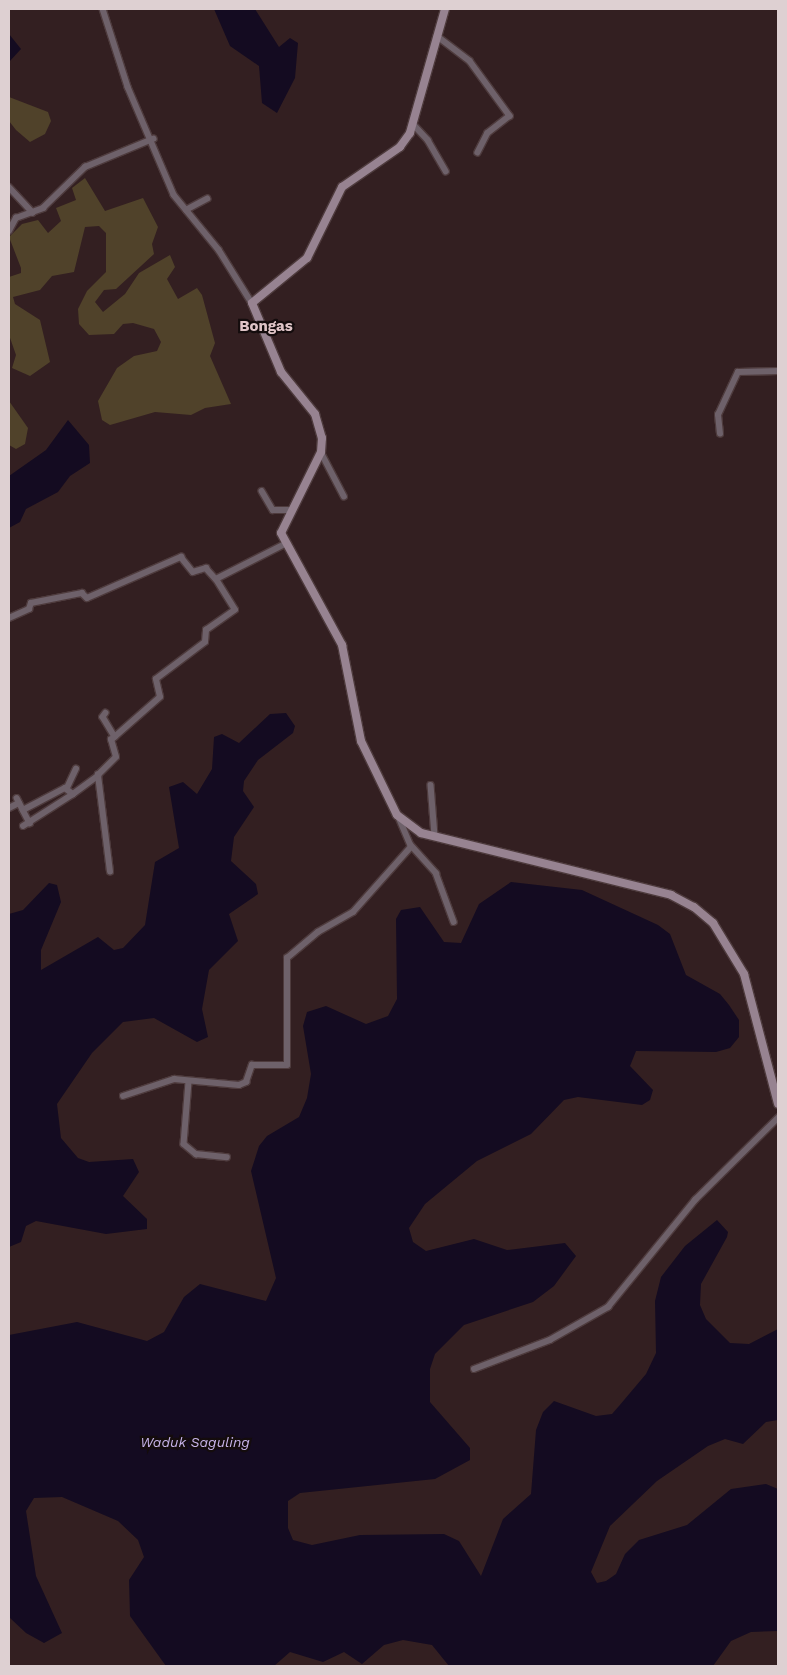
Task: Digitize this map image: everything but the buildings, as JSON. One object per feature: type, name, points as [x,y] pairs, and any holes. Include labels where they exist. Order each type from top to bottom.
[{"type":"main road","points":[[445,9],[414,126],[400,148],[342,187],[307,258],[252,303],[281,372],[318,420],[321,452],[288,510],[281,529],[285,544],[342,645],[361,741],[397,815],[421,833],[671,895],[694,907],[713,923],[744,974],[778,1100]]},
{"type":"street","points":[[103,9],[128,87],[153,139],[174,195],[252,303]]},
{"type":"street","points":[[437,36],[470,61],[510,116],[488,133],[478,153]]},
{"type":"street","points":[[414,126],[446,171]]},
{"type":"street","points":[[9,231],[16,218],[33,213],[85,167],[153,139]]},
{"type":"street","points":[[9,187],[33,213]]},
{"type":"street","points":[[186,210],[207,199]]},
{"type":"street","points":[[720,434],[718,415],[738,372],[778,371]]},
{"type":"street","points":[[321,452],[344,496]]},
{"type":"street","points":[[262,491],[273,510],[288,510]]},
{"type":"street","points":[[216,579],[285,544]]},
{"type":"street","points":[[9,618],[29,609],[30,603],[82,593],[87,598],[181,557],[193,572],[206,568],[216,579],[235,610],[206,630],[205,642],[156,678],[160,697],[111,741],[116,757],[98,776],[23,826]]},
{"type":"street","points":[[106,713],[103,718],[115,736]]},
{"type":"street","points":[[23,810],[67,788],[76,769]]},
{"type":"street","points":[[98,776],[110,872]]},
{"type":"street","points":[[431,785],[435,836]]},
{"type":"street","points":[[67,788],[73,794]]},
{"type":"street","points":[[9,808],[18,801],[30,823]]},
{"type":"street","points":[[397,815],[411,845],[436,872],[454,922]]},
{"type":"street","points":[[122,1096],[170,1080],[239,1085],[246,1082],[252,1066],[287,1065],[287,958],[318,932],[353,912],[411,845]]},
{"type":"street","points":[[189,1082],[184,1144],[196,1154],[227,1157]]},
{"type":"street","points":[[474,1369],[554,1338],[615,1300],[695,1200],[778,1118]]},
{"type":"shaded area","points":[[9,97],[48,112],[51,121],[45,134],[30,142],[16,130],[9,121]]},
{"type":"shaded area","points":[[85,178],[105,211],[143,198],[158,227],[152,244],[154,254],[116,289],[104,290],[95,302],[103,312],[125,294],[139,273],[170,255],[175,267],[167,279],[178,299],[197,288],[202,295],[215,343],[210,356],[231,404],[205,408],[191,415],[155,412],[110,425],[102,420],[98,401],[117,368],[134,356],[157,351],[161,342],[154,329],[133,323],[123,324],[114,334],[89,335],[79,324],[78,309],[87,291],[106,272],[106,233],[99,226],[85,227],[74,272],[52,276],[40,290],[13,297],[15,304],[40,320],[50,362],[30,376],[12,368],[16,355],[9,335],[9,277],[21,273],[21,268],[9,237],[22,224],[38,220],[48,233],[61,221],[56,208],[76,200],[72,188]]},
{"type":"shaded area","points":[[9,401],[28,428],[25,444],[16,449],[9,445]]},
{"type":"water","points":[[214,9],[255,9],[279,47],[290,38],[298,43],[295,78],[277,113],[262,103],[259,66],[230,46]]},
{"type":"water","points":[[9,34],[21,49],[9,62]]},
{"type":"water","points":[[68,420],[89,445],[90,463],[70,476],[58,492],[26,509],[20,522],[9,528],[9,476],[46,450]]},
{"type":"water","points":[[286,713],[295,726],[293,733],[258,760],[244,781],[243,791],[254,807],[234,837],[231,861],[256,884],[258,894],[229,914],[238,941],[209,970],[202,1009],[208,1037],[197,1042],[154,1018],[123,1022],[92,1053],[57,1104],[61,1138],[78,1158],[89,1162],[133,1159],[139,1172],[123,1196],[147,1219],[147,1229],[106,1234],[36,1221],[26,1226],[21,1242],[9,1247],[9,914],[23,910],[49,883],[57,885],[61,902],[41,950],[41,970],[98,937],[114,950],[123,948],[145,925],[155,862],[179,848],[169,787],[183,782],[197,794],[212,769],[214,737],[222,734],[239,743],[270,714]]},
{"type":"water","name":"Waduk Saguling","points":[[511,882],[582,890],[658,925],[670,934],[686,975],[720,994],[729,1005],[739,1020],[739,1037],[730,1048],[716,1052],[636,1051],[630,1066],[653,1090],[650,1100],[642,1105],[578,1097],[564,1100],[531,1134],[477,1161],[425,1204],[409,1228],[413,1242],[426,1251],[474,1239],[507,1250],[565,1243],[576,1256],[554,1286],[533,1302],[464,1325],[435,1354],[430,1369],[430,1402],[470,1448],[470,1460],[435,1479],[300,1493],[288,1501],[288,1528],[293,1540],[312,1545],[360,1535],[444,1534],[459,1541],[481,1576],[503,1519],[531,1494],[536,1430],[543,1412],[554,1401],[596,1416],[612,1414],[646,1374],[656,1353],[655,1301],[661,1277],[685,1246],[717,1220],[728,1232],[727,1237],[701,1284],[700,1305],[706,1319],[730,1343],[749,1344],[778,1329],[778,1420],[766,1422],[743,1444],[725,1439],[708,1446],[657,1481],[610,1526],[591,1572],[597,1583],[606,1581],[616,1574],[625,1554],[639,1540],[687,1525],[731,1489],[766,1484],[778,1489],[778,1631],[751,1632],[731,1641],[713,1666],[449,1666],[432,1645],[403,1640],[384,1645],[362,1664],[344,1652],[323,1662],[290,1652],[274,1666],[166,1666],[130,1616],[129,1580],[144,1557],[138,1540],[118,1521],[62,1497],[34,1498],[26,1511],[36,1576],[62,1633],[44,1643],[26,1633],[9,1617],[9,1335],[77,1322],[147,1341],[164,1332],[184,1297],[200,1284],[266,1301],[276,1278],[251,1171],[259,1146],[267,1136],[299,1117],[307,1098],[311,1074],[303,1026],[307,1012],[326,1006],[366,1024],[388,1016],[397,999],[396,919],[401,910],[420,907],[444,942],[461,943],[479,904]]},
{"type":"district","name":"Bongas","points":[[266,327]]}]
